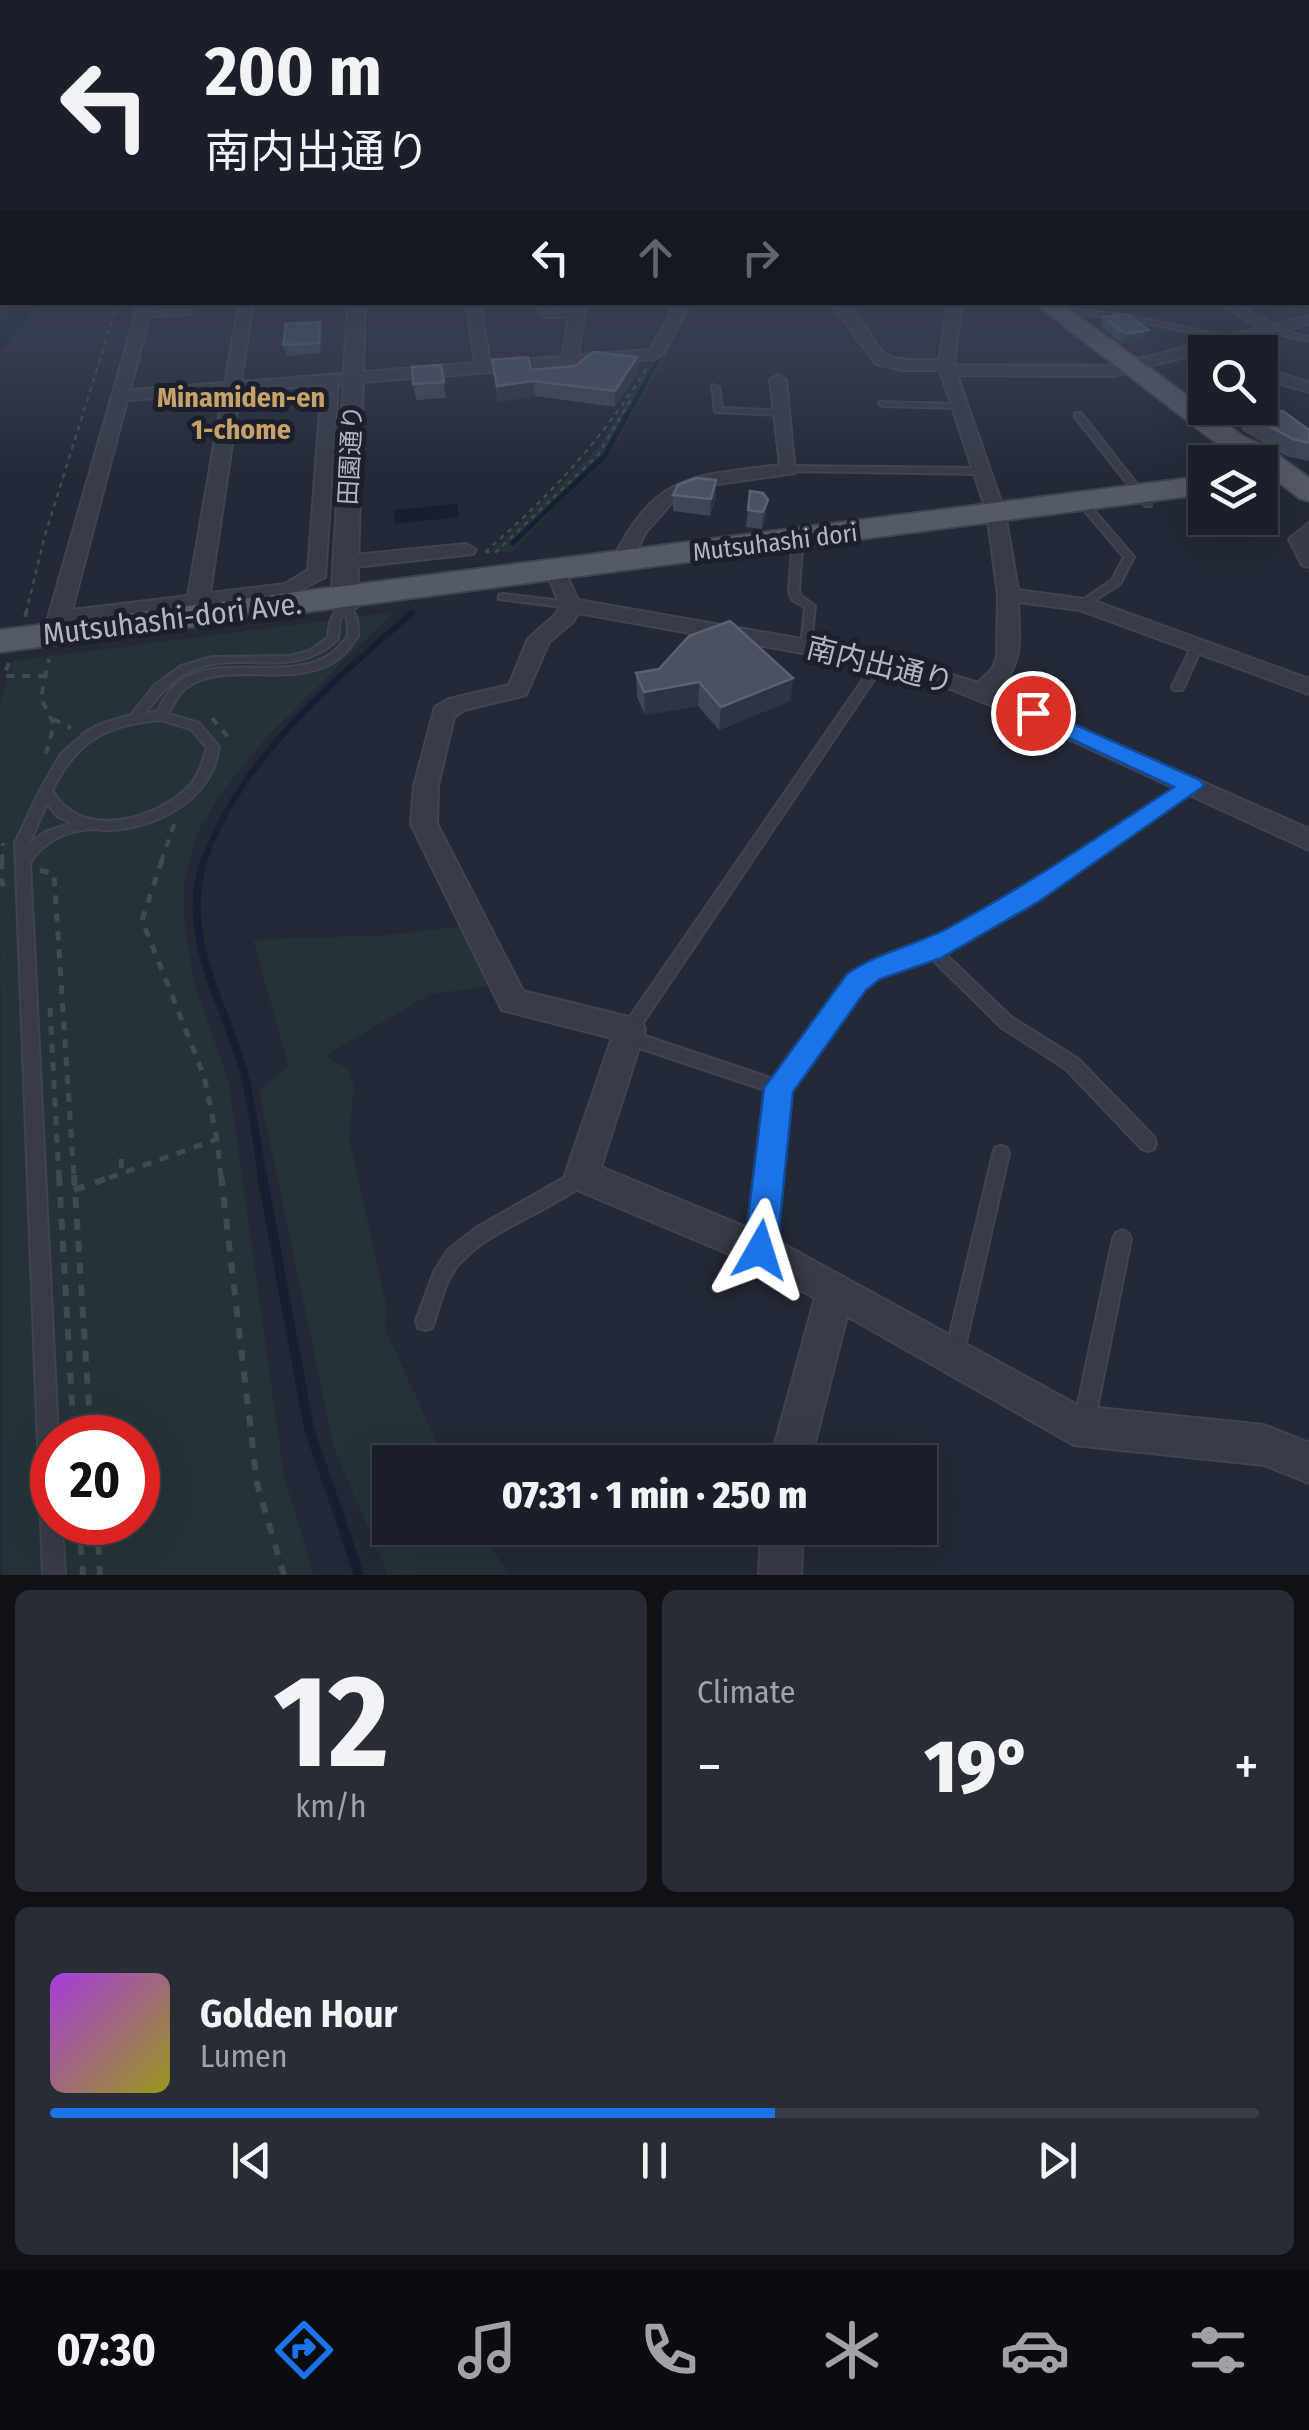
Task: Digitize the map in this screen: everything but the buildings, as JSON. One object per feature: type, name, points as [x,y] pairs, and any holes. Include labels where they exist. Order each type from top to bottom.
[{"type":"main road","points":[[1083,332],[1280,478]]},
{"type":"main road","name":"Mutsuhashi dori","points":[[345,602],[564,592],[798,548],[997,517],[1089,510],[1188,489]]},
{"type":"main road","name":"Mutsuhashi dori","points":[[345,602],[622,561],[1188,498]]},
{"type":"main road","name":"Mutsuhashi-dori Ave.","points":[[6,645],[345,602]]},
{"type":"street","points":[[138,332],[59,618],[290,589],[318,573],[330,380]]},
{"type":"street","points":[[198,601],[241,332]]},
{"type":"street","name":"田園通り","points":[[345,602],[356,332]]},
{"type":"street","points":[[477,332],[483,368]]},
{"type":"street","points":[[569,361],[574,332]]},
{"type":"street","points":[[120,396],[655,354],[668,332]]},
{"type":"street","points":[[862,332],[874,355],[884,363],[1133,368],[1188,355]]},
{"type":"street","points":[[951,332],[947,367],[997,517],[1008,595],[1008,656],[1003,671],[983,692]]},
{"type":"street","points":[[1278,378],[1309,387]]},
{"type":"street","points":[[622,561],[646,514],[684,483],[789,469],[778,380]]},
{"type":"street","points":[[1304,534],[1309,561]]},
{"type":"street","points":[[345,562],[457,550],[453,583]]},
{"type":"street","points":[[564,592],[566,617],[539,639],[518,690],[457,704],[443,713],[426,786],[424,824],[513,1001],[628,1033],[582,1175],[760,1250],[1074,1425],[1264,1445],[1309,1463]]},
{"type":"street","name":"南内出通り","points":[[564,592],[882,660],[983,692],[1309,840]]},
{"type":"street","points":[[1008,595],[1084,604],[1309,687]]},
{"type":"street","points":[[795,1445],[836,1289]]},
{"type":"street","points":[[780,1575],[781,1545]]},
{"type":"lane","points":[[1279,332],[1309,339]]},
{"type":"lane","points":[[715,386],[718,410],[782,412]]},
{"type":"lane","points":[[883,404],[960,406]]},
{"type":"lane","points":[[1078,415],[1145,500]]},
{"type":"lane","points":[[789,469],[982,471]]},
{"type":"lane","points":[[1084,604],[1116,582],[1129,557],[1089,510]]},
{"type":"lane","points":[[798,548],[794,591],[796,598],[810,606],[806,646]]},
{"type":"lane","points":[[503,596],[564,592]]},
{"type":"lane","points":[[161,716],[177,689],[201,677],[304,669],[332,658],[353,636],[352,618],[345,602]]},
{"type":"lane","points":[[136,717],[150,692],[163,680],[191,666],[228,659],[304,656],[321,650],[333,639],[335,620],[345,602]]},
{"type":"lane","points":[[1178,688],[1198,644]]},
{"type":"lane","points":[[779,1088],[628,1033],[882,660]]},
{"type":"lane","points":[[22,870],[40,840],[62,830],[118,823],[182,800],[200,782],[212,756],[208,738],[188,721],[161,716],[136,717],[99,730],[75,745],[58,763],[22,843],[22,870],[54,1575]]},
{"type":"lane","points":[[760,1250],[779,1088],[857,982],[871,972],[932,950],[1030,896],[1192,786]]},
{"type":"lane","points":[[46,790],[56,807],[88,825]]},
{"type":"lane","points":[[932,950],[1006,1022],[1072,1064],[1148,1143]]},
{"type":"lane","points":[[954,1358],[1001,1154]]},
{"type":"lane","points":[[425,1321],[452,1258],[477,1239],[554,1197],[582,1175]]},
{"type":"lane","points":[[1083,1426],[1122,1239]]},
{"type":"path","points":[[44,676],[4,676],[6,645],[109,332]]},
{"type":"path","points":[[655,354],[598,455],[496,552],[485,552],[524,520],[595,447],[655,354]]},
{"type":"path","points":[[49,660],[41,698],[53,720],[52,742]]},
{"type":"path","points":[[205,714],[223,729],[231,748]]},
{"type":"path","points":[[177,816],[142,920],[204,1076],[217,1138],[257,1484],[284,1575]]},
{"type":"path","points":[[1,880],[22,870],[48,870],[54,874],[89,1415]]},
{"type":"path","points":[[50,1000],[73,1415]]},
{"type":"path","points":[[74,1190],[217,1138]]},
{"type":"path","points":[[121,1158],[122,1172]]},
{"type":"path","points":[[80,1545],[82,1575]]},
{"type":"path","points":[[98,1545],[100,1575]]},
{"type":"shaded area","points":[[662,345],[673,346],[613,449],[512,552],[490,552],[598,448]]},
{"type":"shaded area","points":[[393,612],[263,741],[219,796],[198,832],[184,883],[185,927],[195,985],[229,1083],[284,1476],[314,1575],[2,1575],[0,703],[13,661]]},
{"type":"shaded area","points":[[463,926],[493,986],[430,994],[325,1056],[346,1068],[354,1086],[349,1138],[386,1304],[385,1329],[438,1445],[372,1445],[372,1537],[334,1448],[259,1090],[289,1067],[253,940],[387,935]]},
{"type":"shaded area","points":[[375,1545],[490,1545],[509,1575],[388,1575]]},
{"type":"water","points":[[0,332],[18,332],[0,350]]},
{"type":"water","points":[[457,504],[459,517],[395,524],[394,510]]},
{"type":"waterway","points":[[627,416],[664,349]]},
{"type":"waterway","points":[[513,543],[605,455],[628,413]]},
{"type":"waterway","points":[[204,862],[219,825],[264,757],[320,695],[412,613]]},
{"type":"waterway","points":[[204,860],[198,888],[200,941],[243,1070],[263,1178]]},
{"type":"waterway","points":[[262,1175],[309,1428],[359,1575]]},
{"type":"district","name":"Minamiden-en 1-chome","points":[[241,413]]},
{"type":"route","points":[[760,1250],[779,1088],[857,982],[871,972],[932,950],[1030,896],[1192,786],[1033,713]]}]
